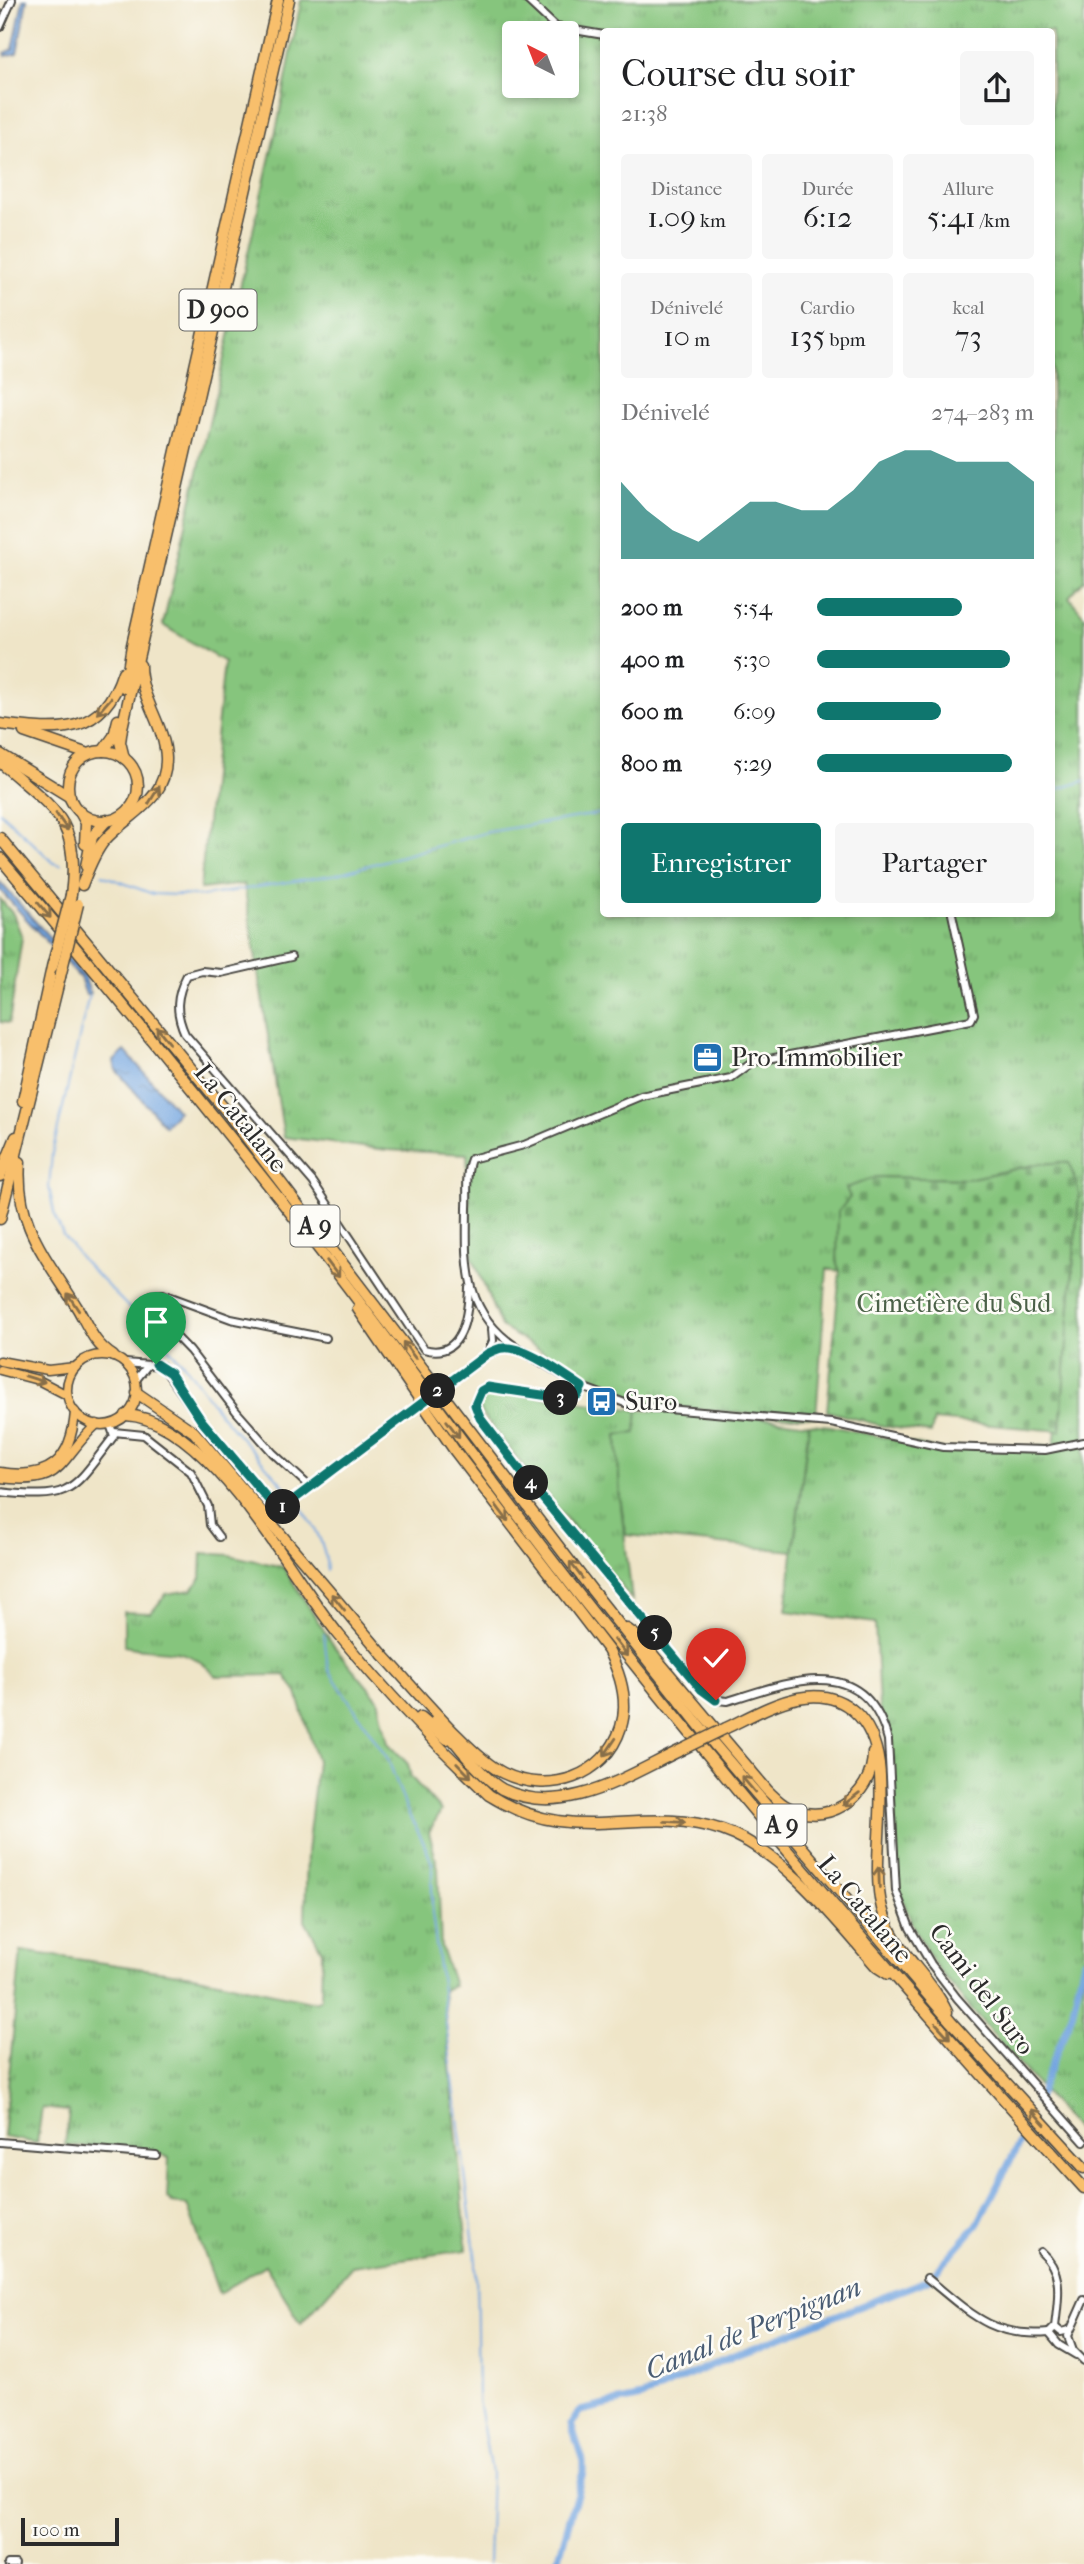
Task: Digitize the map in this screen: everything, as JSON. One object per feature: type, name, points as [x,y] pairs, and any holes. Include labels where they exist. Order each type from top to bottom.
[{"type":"highway","points":[[103,751],[114,736],[120,714],[132,645],[278,0]]},
{"type":"highway","name":"D 900","points":[[124,758],[120,741],[122,728],[289,0]]},
{"type":"highway","name":"D 900","points":[[82,885],[102,843],[147,805],[156,793],[165,769],[163,739],[141,675],[146,620]]},
{"type":"highway","points":[[0,724],[61,730],[92,719],[115,693],[132,645]]},
{"type":"highway","points":[[0,724],[88,754],[103,751],[124,758],[137,776],[136,798],[121,816],[107,820],[93,819],[80,812]]},
{"type":"highway","points":[[0,754],[70,797],[86,823],[86,841],[60,976],[0,1219]]},
{"type":"highway","points":[[70,797],[71,772],[88,754]]},
{"type":"highway","points":[[0,762],[57,814],[68,831],[75,860],[74,900]]},
{"type":"highway","points":[[0,1197],[19,1138],[61,931],[82,885],[92,837],[107,820]]},
{"type":"highway","name":"La Catalane","points":[[0,838],[227,1112],[618,1624],[829,1882],[951,2022],[1084,2168]]},
{"type":"highway","name":"La Catalane","points":[[0,858],[217,1121],[635,1666],[898,1980],[1084,2188]]},
{"type":"highway","points":[[0,1176],[19,1138]]},
{"type":"highway","points":[[19,1138],[19,1188],[36,1245],[79,1311],[92,1337],[113,1356]]},
{"type":"highway","points":[[353,1296],[359,1314],[448,1440],[608,1650],[617,1668],[623,1692],[621,1727],[613,1745],[585,1773],[550,1784],[522,1782],[486,1762],[382,1654]]},
{"type":"highway","points":[[137,1392],[194,1432],[470,1760]]},
{"type":"highway","points":[[126,1415],[150,1418],[190,1442],[270,1534],[323,1615],[366,1668],[476,1782],[508,1807],[554,1823],[580,1825],[667,1821],[690,1822],[723,1830],[758,1848],[784,1868],[877,1967],[898,1980]]},
{"type":"highway","points":[[618,1624],[638,1637],[767,1790],[783,1805],[811,1814],[828,1812],[848,1803],[868,1781],[873,1762],[873,1739]]},
{"type":"highway","points":[[366,1668],[500,1787],[522,1797],[552,1800],[582,1795],[790,1700],[821,1696],[850,1707],[866,1724],[879,1757],[878,1858],[881,1906],[895,1940],[941,1999],[951,2022]]},
{"type":"main road","points":[[0,1361],[48,1370],[75,1367],[93,1356],[113,1356],[125,1363],[136,1380],[137,1392],[126,1415],[112,1428],[85,1420],[75,1412],[67,1395],[58,1387],[0,1370]]},
{"type":"main road","points":[[67,1395],[70,1375],[75,1367]]},
{"type":"main road","points":[[0,1472],[30,1475],[48,1469],[68,1446],[75,1412]]},
{"type":"main road","points":[[0,1478],[28,1481],[46,1478],[59,1470],[97,1424]]},
{"type":"street","points":[[0,27],[12,0]]},
{"type":"street","points":[[527,0],[556,27],[600,34]]},
{"type":"street","points":[[953,917],[974,1014],[971,1020],[752,1062],[731,1078],[641,1096],[524,1144],[471,1159],[466,1266],[470,1283],[492,1327],[501,1338],[582,1387],[633,1406],[831,1423],[943,1447],[1045,1450],[1084,1442]]},
{"type":"street","points":[[291,957],[221,973],[202,971],[187,975],[177,1004],[178,1019],[185,1034],[313,1182],[424,1349],[434,1352],[450,1345],[462,1335],[466,1325],[470,1283]]},
{"type":"street","points":[[310,1487],[273,1453],[236,1411],[190,1351],[158,1318],[147,1299],[152,1295],[163,1294],[231,1319],[326,1338]]},
{"type":"street","points":[[487,1354],[493,1341],[492,1327]]},
{"type":"street","points":[[125,1363],[162,1366],[170,1373],[201,1420],[272,1504],[284,1507],[487,1354],[502,1348],[521,1350]]},
{"type":"street","points":[[136,1380],[148,1365]]},
{"type":"street","name":"Cami del Suro","points":[[582,1387],[578,1395],[569,1399],[488,1387],[481,1391],[475,1405],[480,1418],[530,1483],[701,1689],[716,1700],[728,1701],[796,1680],[820,1678],[848,1685],[872,1702],[883,1720],[888,1740],[896,1891],[910,1928],[931,1964],[957,1998],[1084,2142]]},
{"type":"street","points":[[0,1492],[42,1497],[65,1492],[79,1482],[112,1428],[144,1435],[191,1472],[208,1506],[210,1525],[219,1536]]},
{"type":"street","points":[[0,2142],[156,2155]]},
{"type":"street","points":[[1041,2252],[1056,2270],[1060,2282],[1052,2330],[1069,2353],[1084,2361]]},
{"type":"street","points":[[929,2280],[956,2303],[999,2330],[1024,2335],[1069,2330]]},
{"type":"street","points":[[1077,2356],[1070,2343],[1069,2330],[1084,2300]]},
{"type":"street","points":[[8,2564],[15,2564]]},
{"type":"green space","points":[[301,0],[1084,0],[1084,580],[1069,597],[1084,616],[1084,1439],[1054,1444],[1056,1431],[1060,1431],[1079,1193],[1069,1162],[1039,1164],[967,1179],[876,1177],[850,1197],[840,1271],[827,1269],[816,1417],[793,1417],[634,1404],[501,1327],[472,1256],[467,1154],[387,1150],[284,1137],[244,884],[200,889],[224,662],[163,625],[279,117]]},
{"type":"green space","points":[[0,899],[13,914],[22,937],[9,1023],[0,1022]]},
{"type":"green space","name":"Cimetière du Sud","points":[[1069,1162],[1079,1193],[1060,1431],[934,1420],[931,1433],[883,1426],[827,1411],[840,1271],[837,1264],[838,1212],[850,1197],[846,1188],[876,1177],[967,1179],[1039,1164]]},
{"type":"green space","points":[[489,1390],[638,1410],[636,1433],[617,1435],[620,1497],[632,1600],[483,1416],[478,1404],[483,1393]]},
{"type":"green space","points":[[638,1410],[764,1418],[809,1424],[793,1551],[626,1535],[620,1497],[617,1435],[636,1433]]},
{"type":"green space","points":[[809,1424],[831,1426],[942,1450],[1084,1445],[1084,2138],[960,1996],[933,1962],[913,1926],[899,1890],[891,1739],[879,1708],[875,1623],[786,1611]]},
{"type":"green space","points":[[202,1553],[229,1555],[283,1567],[336,1649],[378,1699],[388,1743],[408,1764],[411,1777],[441,1811],[429,1832],[438,1868],[441,1947],[454,1986],[443,1990],[467,2250],[352,2266],[301,2323],[265,2265],[219,2294],[187,2205],[172,2203],[167,2198],[169,2158],[155,2152],[65,2145],[69,2111],[42,2108],[37,2143],[3,2137],[21,1951],[199,1977],[315,2002],[321,1999],[322,1951],[305,1920],[307,1853],[317,1761],[297,1693],[285,1675],[216,1676],[194,1658],[183,1654],[124,1646],[124,1612],[151,1613],[166,1594],[192,1590],[201,1578]]},
{"type":"water","points":[[23,0],[27,0],[17,53],[6,56],[5,53],[13,49]]},
{"type":"water","points":[[0,882],[84,976],[90,993],[86,995],[80,978],[0,890]]},
{"type":"water","points":[[125,1051],[178,1111],[165,1126],[116,1070],[114,1061]]},
{"type":"waterway","points":[[1055,790],[1084,781]]},
{"type":"waterway","points":[[0,812],[54,863],[61,865]]},
{"type":"waterway","points":[[102,875],[153,894],[203,896],[337,874],[488,832],[600,814]]},
{"type":"waterway","points":[[89,995],[52,1154],[49,1187],[55,1217],[63,1235],[83,1261],[184,1364],[221,1415],[292,1495]]},
{"type":"waterway","points":[[298,1503],[318,1534],[327,1570]]},
{"type":"waterway","points":[[324,1634],[328,1669],[388,1759],[408,1813],[432,1863],[432,1912],[476,2261],[478,2400],[491,2473],[488,2564]]},
{"type":"waterway","name":"Canal de Perpignan","points":[[1037,2101],[1072,2014],[1084,1961]]},
{"type":"waterway","name":"Canal de Perpignan","points":[[557,2564],[583,2472],[583,2461],[571,2424],[580,2411],[642,2397],[736,2354],[928,2280],[977,2225],[1022,2138]]},
{"type":"place","name":"Pro Immobilier","points":[[708,1057]]},
{"type":"place","name":"Suro","points":[[602,1401]]},
{"type":"route","points":[[156,1364],[170,1373],[201,1420],[272,1504],[284,1507],[487,1354],[502,1348],[521,1350],[572,1379],[582,1387],[578,1395],[569,1399],[488,1387],[481,1391],[475,1405],[480,1418],[530,1483],[701,1689],[716,1700]]}]
